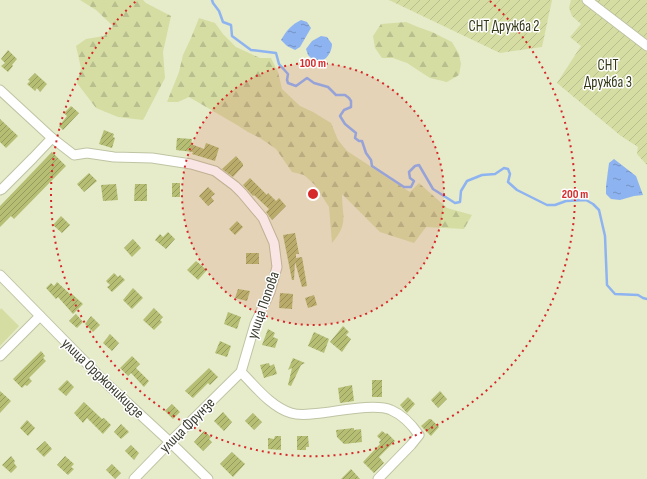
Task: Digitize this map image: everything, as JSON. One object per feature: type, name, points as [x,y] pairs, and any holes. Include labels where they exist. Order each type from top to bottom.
[{"type":"street","points":[[587,0],[647,46]]},
{"type":"street","name":"улица Попова","points":[[0,90],[52,138],[74,155],[87,153],[114,157],[152,158],[191,164],[215,171],[239,190],[263,218],[274,243],[277,267],[270,292],[254,324],[241,372]]},
{"type":"street","points":[[0,190],[34,158],[52,138]]},
{"type":"street","name":"улица Орджоникидзе","points":[[0,275],[105,382],[208,479]]},
{"type":"street","points":[[0,356],[40,316]]},
{"type":"street","points":[[241,372],[274,405],[291,413],[305,415],[378,407],[391,410],[401,416],[419,435],[378,479]]},
{"type":"street","name":"улица Фрунзе","points":[[134,479],[241,372]]},
{"type":"green space","points":[[80,0],[143,0],[171,16],[163,52],[165,78],[143,120],[118,117],[96,108],[77,83],[81,68],[76,46],[86,39],[104,36],[113,26],[96,10]]},
{"type":"green space","name":"СНТ Дружба 2","points":[[389,0],[552,0],[542,47],[500,53]]},
{"type":"green space","name":"СНТ Дружба 3","points":[[571,0],[647,0],[647,165],[637,154],[638,147],[621,136],[557,83],[581,46],[570,37],[581,24],[572,16],[569,8]]},
{"type":"green space","points":[[199,18],[215,23],[223,34],[236,47],[260,58],[271,58],[278,72],[282,89],[300,106],[331,123],[338,140],[347,151],[410,192],[419,183],[447,208],[472,215],[464,229],[426,227],[414,243],[380,232],[342,194],[343,225],[332,243],[329,207],[315,185],[304,175],[292,172],[276,149],[260,138],[189,97],[178,102],[167,102],[179,72],[183,55]]},
{"type":"green space","points":[[406,22],[452,42],[459,54],[461,64],[459,75],[447,82],[430,78],[407,63],[393,58],[382,58],[375,48],[373,36],[381,24]]},
{"type":"green space","points":[[1,308],[19,326],[0,346],[0,310]]},
{"type":"water","points":[[301,20],[307,22],[311,28],[300,47],[295,50],[287,46],[281,40],[285,33],[294,24]]},
{"type":"water","points":[[321,36],[327,37],[332,44],[331,49],[328,56],[323,60],[314,61],[308,55],[306,49],[312,41]]},
{"type":"water","points":[[614,159],[636,176],[643,195],[620,200],[611,199],[606,194],[609,163]]},
{"type":"building","points":[[8,50],[17,59],[8,72],[1,66],[5,63],[1,59]]},
{"type":"building","points":[[35,73],[47,84],[40,92],[37,88],[35,91],[27,84],[30,81],[28,80]]},
{"type":"building","points":[[71,106],[79,113],[63,130],[59,126],[67,116],[64,113]]},
{"type":"building","points":[[0,119],[18,136],[6,148],[0,142]]},
{"type":"building","points":[[104,130],[114,134],[113,137],[115,138],[112,148],[99,144]]},
{"type":"building","points":[[177,138],[192,139],[191,144],[204,149],[206,143],[219,148],[215,161],[192,154],[193,152],[176,150]]},
{"type":"building","points":[[52,152],[66,166],[14,219],[11,216],[0,227],[0,206]]},
{"type":"building","points":[[236,156],[243,166],[233,177],[222,169]]},
{"type":"building","points":[[89,173],[97,181],[84,192],[77,184]]},
{"type":"building","points":[[250,178],[267,195],[268,193],[276,201],[279,198],[286,206],[272,220],[266,212],[269,209],[254,195],[253,196],[243,185]]},
{"type":"building","points":[[172,183],[180,183],[180,197],[172,197]]},
{"type":"building","points":[[116,184],[118,200],[103,201],[101,185]]},
{"type":"building","points":[[135,184],[147,184],[147,201],[134,201]]},
{"type":"building","points":[[208,187],[215,194],[211,197],[214,201],[208,206],[199,196]]},
{"type":"building","points":[[61,216],[70,225],[62,233],[53,225]]},
{"type":"building","points":[[237,221],[243,227],[235,235],[229,229]]},
{"type":"building","points":[[168,232],[175,239],[166,249],[155,240],[160,234],[163,237]]},
{"type":"building","points":[[295,233],[299,254],[296,254],[296,258],[302,257],[307,286],[302,287],[295,262],[294,280],[292,280],[283,235]]},
{"type":"building","points":[[133,239],[141,248],[132,257],[124,248]]},
{"type":"building","points":[[246,253],[259,253],[259,264],[246,264]]},
{"type":"building","points":[[196,261],[207,270],[198,280],[187,270]]},
{"type":"building","points":[[114,273],[118,277],[120,275],[125,280],[112,292],[107,287],[110,285],[106,281]]},
{"type":"building","points":[[57,282],[83,304],[73,314],[58,297],[56,299],[46,288],[51,283],[54,286]]},
{"type":"building","points":[[133,288],[143,298],[132,309],[123,300]]},
{"type":"building","points":[[238,289],[250,291],[247,301],[235,298]]},
{"type":"building","points":[[280,293],[293,294],[292,309],[279,308]]},
{"type":"building","points":[[314,295],[317,305],[308,308],[305,298]]},
{"type":"building","points":[[154,308],[163,317],[160,320],[162,322],[154,330],[143,320]]},
{"type":"building","points":[[228,312],[241,317],[237,329],[224,324]]},
{"type":"building","points":[[76,314],[83,322],[77,328],[69,321]]},
{"type":"building","points":[[91,316],[100,325],[93,332],[85,324]]},
{"type":"building","points":[[343,326],[349,332],[346,335],[351,339],[342,352],[330,342]]},
{"type":"building","points":[[268,329],[275,333],[273,337],[278,339],[275,348],[262,345]]},
{"type":"building","points":[[314,332],[329,339],[324,353],[308,346]]},
{"type":"building","points":[[110,334],[119,343],[112,351],[103,343]]},
{"type":"building","points":[[220,341],[231,346],[227,357],[215,353]]},
{"type":"building","points":[[41,351],[45,356],[43,358],[46,361],[29,378],[32,381],[27,386],[25,385],[22,388],[13,379]]},
{"type":"building","points":[[132,356],[140,364],[136,368],[149,381],[144,387],[131,373],[128,376],[120,368]]},
{"type":"building","points":[[293,358],[305,363],[301,365],[291,386],[288,385],[292,368],[288,370]]},
{"type":"building","points":[[269,363],[270,366],[274,364],[277,374],[264,378],[260,365]]},
{"type":"building","points":[[209,368],[218,377],[210,385],[208,383],[193,398],[185,391]]},
{"type":"building","points":[[67,380],[74,387],[66,396],[58,389]]},
{"type":"building","points":[[372,380],[382,380],[382,397],[372,397]]},
{"type":"building","points":[[352,385],[354,401],[340,403],[338,388]]},
{"type":"building","points":[[0,391],[11,401],[0,413]]},
{"type":"building","points":[[440,391],[447,399],[438,408],[431,400]]},
{"type":"building","points":[[408,397],[415,404],[407,413],[400,405]]},
{"type":"building","points":[[84,402],[102,419],[104,418],[111,425],[103,434],[87,418],[83,423],[74,413]]},
{"type":"building","points":[[172,404],[180,412],[173,419],[165,411]]},
{"type":"building","points":[[223,412],[232,422],[224,431],[214,421]]},
{"type":"building","points":[[253,413],[262,422],[254,430],[245,421]]},
{"type":"building","points":[[431,419],[439,427],[431,436],[421,426]]},
{"type":"building","points":[[27,420],[35,428],[28,436],[20,428]]},
{"type":"building","points":[[121,424],[129,432],[121,439],[114,432]]},
{"type":"building","points":[[354,428],[354,430],[361,429],[362,442],[344,444],[337,437],[336,430]]},
{"type":"building","points":[[204,431],[211,437],[209,439],[212,442],[203,451],[194,442]]},
{"type":"building","points":[[382,431],[386,434],[387,433],[395,441],[379,457],[384,463],[374,473],[363,462],[380,444],[379,442],[381,440],[377,436]]},
{"type":"building","points":[[275,436],[281,436],[281,450],[268,449],[268,438],[274,439]]},
{"type":"building","points":[[297,436],[308,436],[309,447],[306,447],[306,450],[297,450]]},
{"type":"building","points":[[45,441],[52,449],[44,457],[36,449]]},
{"type":"building","points":[[131,445],[139,453],[134,460],[125,451]]},
{"type":"building","points":[[232,452],[245,464],[233,477],[220,464]]},
{"type":"building","points":[[11,456],[17,467],[11,473],[2,465]]},
{"type":"building","points":[[65,456],[74,464],[71,467],[74,469],[68,475],[57,465]]},
{"type":"building","points":[[112,464],[121,473],[115,479],[106,470]]},
{"type":"building","points":[[351,469],[360,479],[341,479]]},
{"type":"waterway","points":[[212,0],[219,11],[223,22],[231,25],[232,36],[251,50],[276,53],[279,64],[288,74],[288,83],[296,86],[307,78],[314,83],[328,87],[336,95],[345,95],[349,98],[351,101],[351,107],[344,110],[340,116],[345,124],[356,133],[355,138],[362,141],[366,153],[371,160],[372,166],[404,187],[411,187],[414,181],[410,178],[409,172],[415,166],[419,165],[433,189],[455,203],[460,202],[461,191],[467,181],[482,175],[495,174],[504,168],[508,169],[510,174],[508,182],[517,190],[547,205],[555,205],[566,201],[586,200],[593,204],[599,210],[605,236],[607,285],[615,294],[638,295],[647,299]]}]
